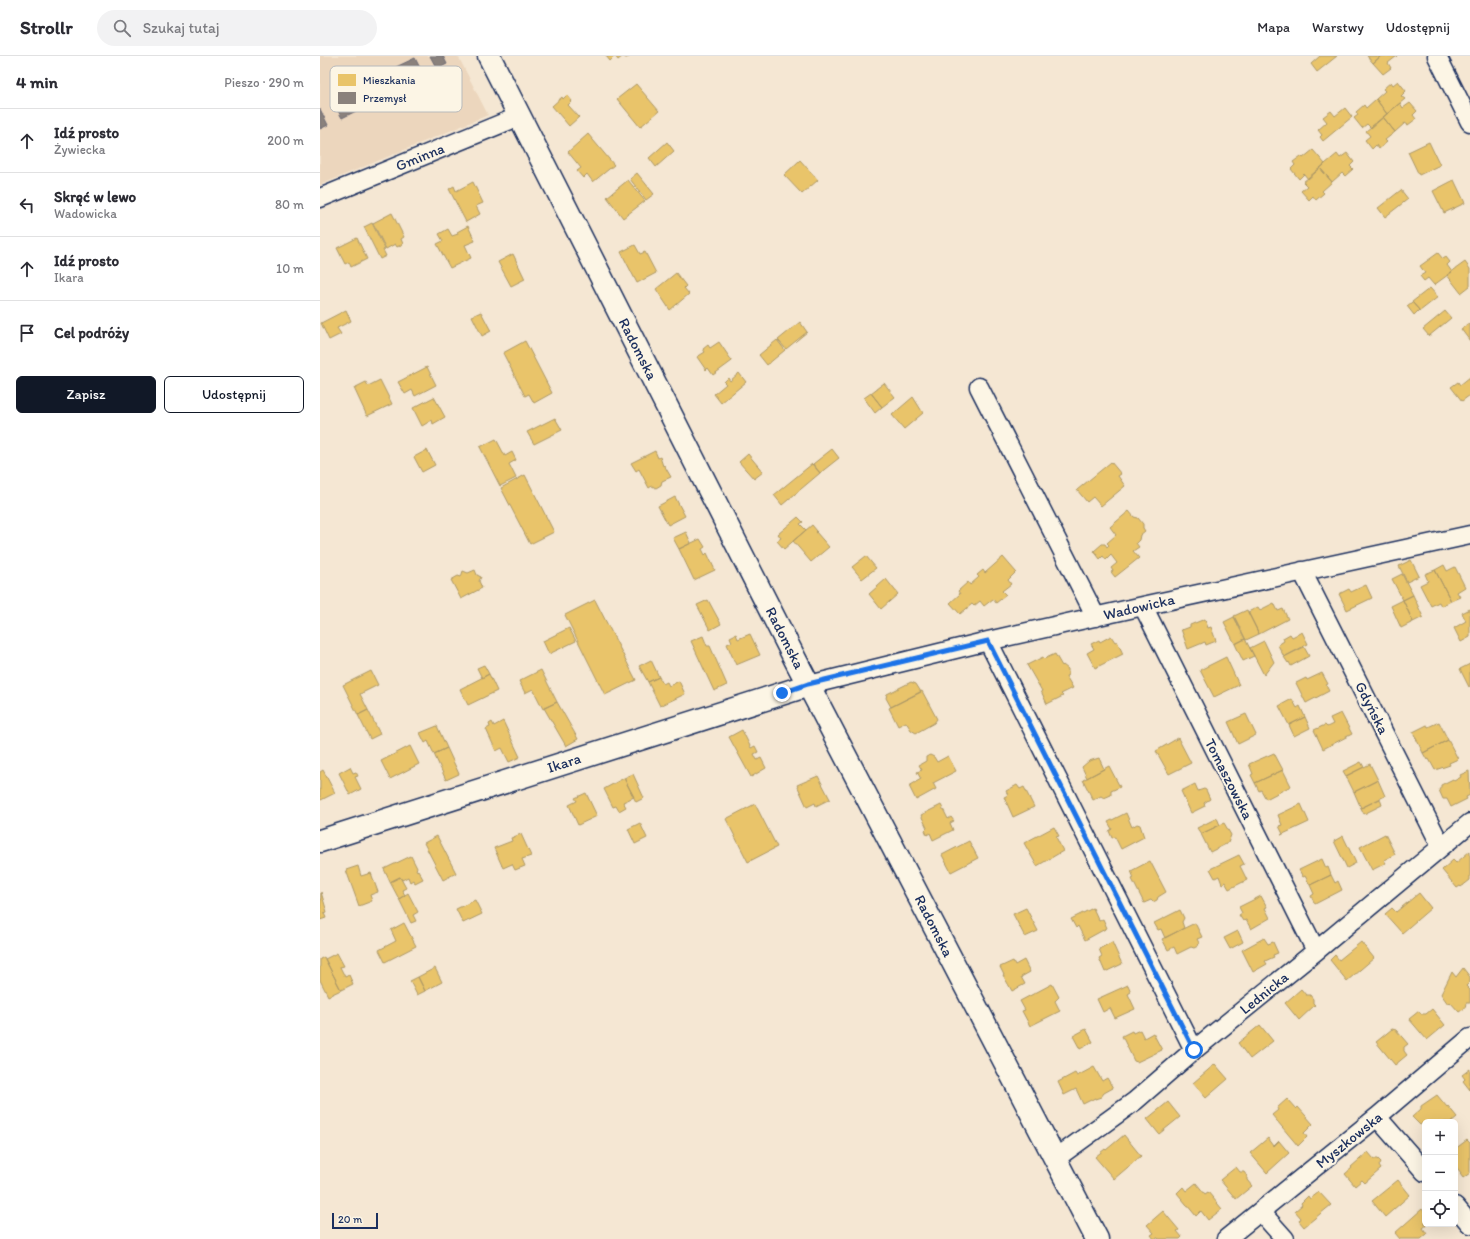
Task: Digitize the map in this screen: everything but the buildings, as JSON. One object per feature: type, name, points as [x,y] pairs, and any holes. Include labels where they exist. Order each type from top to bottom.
[{"type":"street","name":"Radomska","points":[[489,56],[808,684],[1097,1239]]},
{"type":"street","points":[[1437,56],[1470,122]]},
{"type":"street","name":"Gminna","points":[[320,198],[520,116]]},
{"type":"street","points":[[979,387],[1096,617]]},
{"type":"street","name":"Wadowicka","points":[[808,684],[1143,606],[1470,535]]},
{"type":"street","name":"Gdyńska","points":[[1302,571],[1441,846]]},
{"type":"street","name":"Tomaszowska","points":[[1143,606],[1316,951]]},
{"type":"street","points":[[988,641],[1194,1050]]},
{"type":"street","name":"Ikara","points":[[320,841],[808,684]]},
{"type":"street","name":"Lednicka","points":[[1055,1159],[1135,1101],[1194,1050],[1470,823]]},
{"type":"street","name":"Myszkowska","points":[[1226,1239],[1377,1117],[1470,1038]]},
{"type":"street","points":[[1377,1117],[1422,1169]]},
{"type":"street","points":[[1458,1210],[1470,1224]]},
{"type":"street","points":[[1261,1212],[1285,1239]]},
{"type":"shaded area","points":[[320,56],[458,56],[488,115],[320,185]]},
{"type":"route","points":[[782,693],[808,684],[988,641],[1194,1050]]}]
